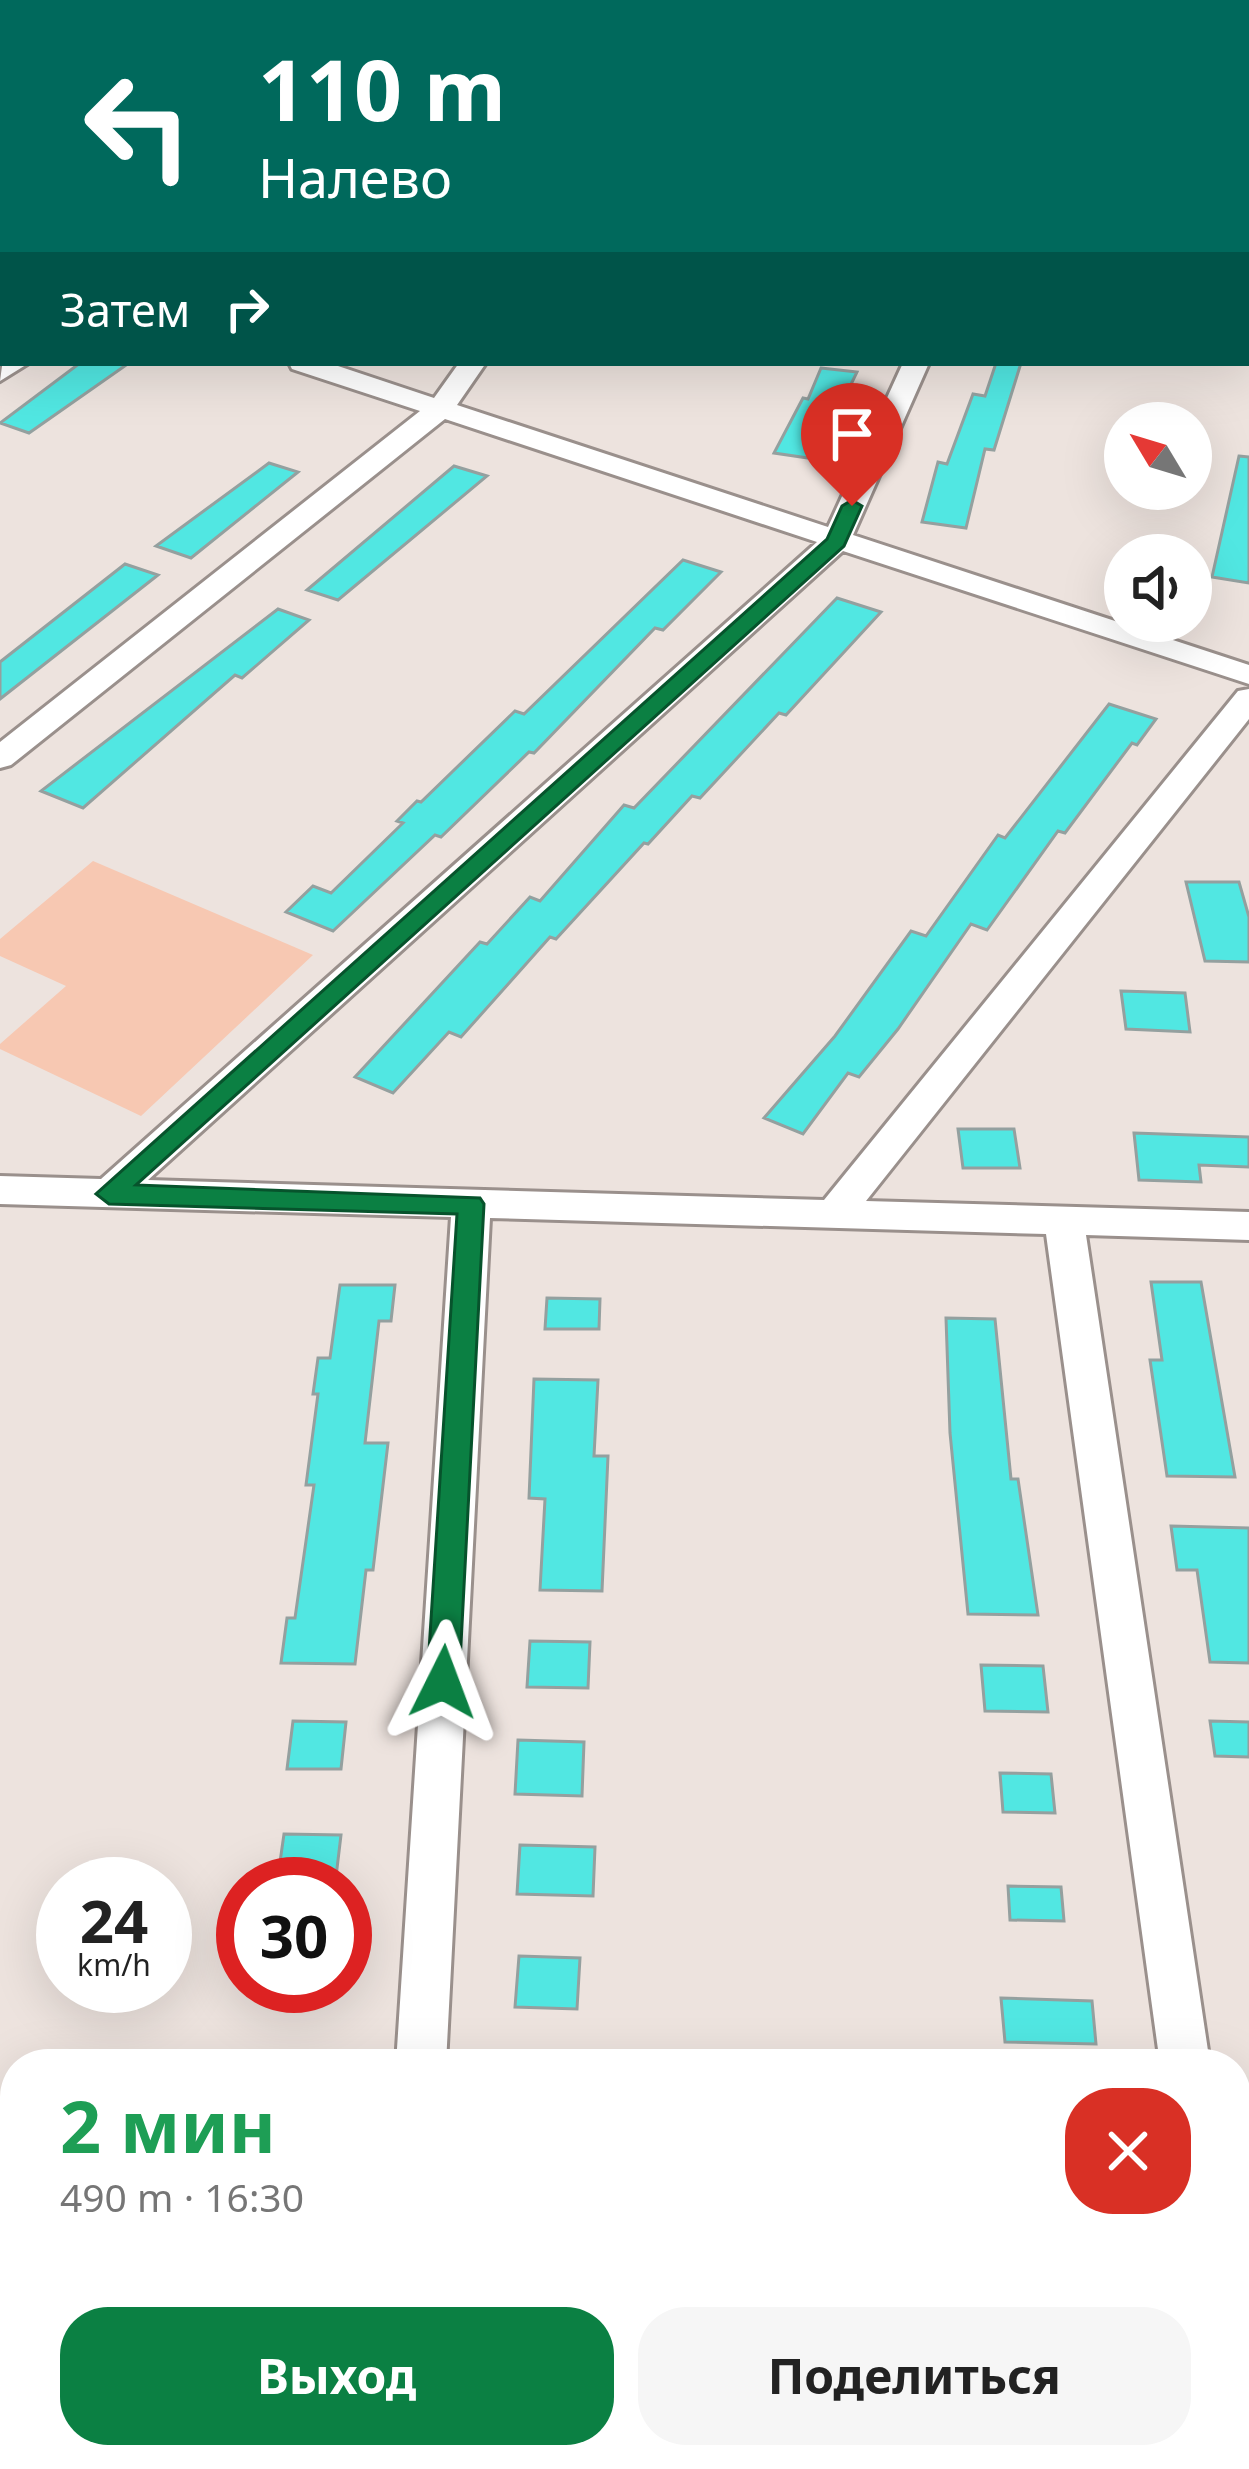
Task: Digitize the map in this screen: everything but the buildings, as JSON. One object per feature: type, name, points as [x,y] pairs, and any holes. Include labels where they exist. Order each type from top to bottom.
[{"type":"street","points":[[311,366],[1249,675]]},
{"type":"street","points":[[0,758],[440,410],[471,366]]},
{"type":"street","points":[[109,1194],[836,542],[915,366]]},
{"type":"street","points":[[834,1214],[1249,698]]},
{"type":"street","points":[[0,1190],[1249,1226]]},
{"type":"street","points":[[422,2049],[471,1204]]},
{"type":"street","points":[[1064,1221],[1183,2049]]},
{"type":"shaded area","points":[[93,861],[313,955],[141,1116],[0,1049],[0,1044],[66,986],[0,956],[0,939]]},
{"type":"route","points":[[443,1682],[471,1204],[109,1194],[836,542],[852,506]]}]
